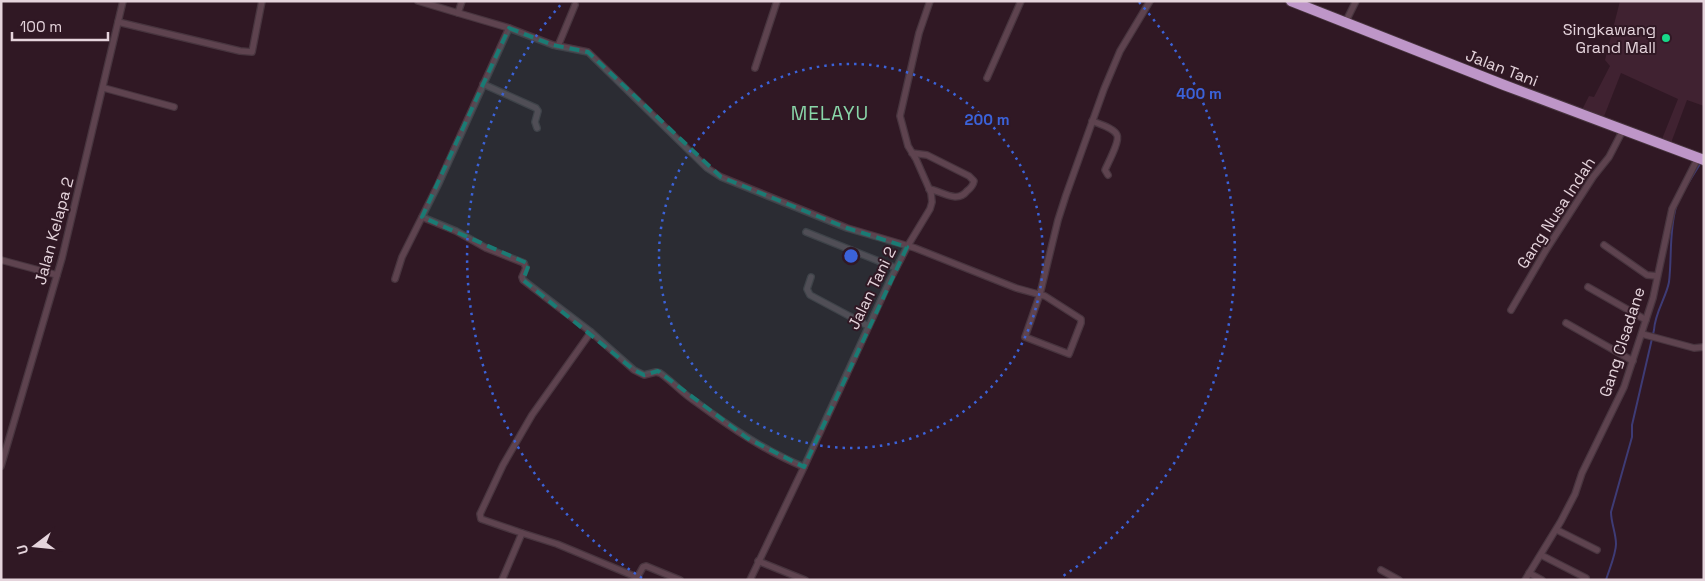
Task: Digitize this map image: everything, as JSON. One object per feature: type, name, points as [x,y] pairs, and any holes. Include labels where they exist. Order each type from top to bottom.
[{"type":"highway","name":"Jalan Tani","points":[[1291,1],[1345,24],[1700,159]]},
{"type":"street","name":"Jalan Kelapa 2","points":[[1,466],[4,446],[57,275],[104,88],[123,1]]},
{"type":"street","points":[[118,22],[240,51],[252,52],[262,1]]},
{"type":"street","points":[[418,1],[509,28],[558,46],[588,52],[707,168],[721,177],[839,226],[915,248],[971,272],[998,280],[1016,288],[1040,294],[1081,319],[1069,354],[1025,337],[1040,294],[1058,220],[1092,121],[1120,51],[1150,1]]},
{"type":"street","points":[[458,13],[462,1]]},
{"type":"street","points":[[755,68],[777,1]]},
{"type":"street","name":"Jalan Tani 2","points":[[750,580],[896,268],[930,209],[932,194],[906,139],[900,116],[919,33],[930,1]]},
{"type":"street","points":[[988,78],[1020,1]]},
{"type":"street","points":[[1345,24],[1356,1]]},
{"type":"street","points":[[558,46],[575,5]]},
{"type":"street","points":[[394,279],[402,257],[438,185],[509,28]]},
{"type":"street","points":[[483,84],[536,108],[538,111],[535,122],[537,128]]},
{"type":"street","points":[[104,88],[174,107]]},
{"type":"street","points":[[1092,121],[1114,131],[1118,136],[1105,170],[1108,175]]},
{"type":"street","name":"Gang Nusa Indah","points":[[1511,310],[1546,250],[1593,177],[1609,157],[1623,130]]},
{"type":"street","points":[[912,153],[927,154],[969,176],[974,181],[964,196],[960,198],[929,189]]},
{"type":"street","name":"Gang CIsadane","points":[[1525,580],[1557,530],[1624,389],[1646,320],[1672,209],[1700,159]]},
{"type":"street","points":[[422,217],[456,231],[481,246],[524,263],[526,268],[522,277],[523,280],[591,332],[640,374],[660,373],[694,402],[747,438],[772,453],[804,467]]},
{"type":"street","points":[[806,232],[896,268]]},
{"type":"street","points":[[1604,245],[1647,275],[1657,276]]},
{"type":"street","points":[[1,260],[57,275]]},
{"type":"street","points":[[810,277],[807,288],[810,295],[868,326]]},
{"type":"street","points":[[1588,287],[1646,320]]},
{"type":"street","points":[[1566,323],[1633,361]]},
{"type":"street","points":[[591,332],[532,415],[503,466],[480,514],[481,519],[557,544],[634,576],[638,576],[643,567],[646,566],[680,580]]},
{"type":"street","points":[[1642,334],[1694,348],[1704,347]]},
{"type":"street","points":[[1557,530],[1597,550]]},
{"type":"street","points":[[502,580],[522,532]]},
{"type":"street","points":[[1541,555],[1586,578]]},
{"type":"street","points":[[758,561],[805,580]]},
{"type":"street","points":[[1381,570],[1399,580]]},
{"type":"street","points":[[1529,573],[1542,580]]},
{"type":"highlighted area","points":[[509,28],[553,45],[588,52],[721,177],[847,228],[907,247],[804,467],[747,438],[658,371],[644,375],[634,370],[523,280],[529,264],[422,217]]},
{"type":"shaded area","points":[[1620,1],[1704,1],[1704,106],[1687,100],[1671,143],[1662,139],[1678,99],[1621,73],[1603,119],[1582,110],[1589,96],[1594,97],[1610,66],[1605,60]]},
{"type":"waterway","points":[[1687,185],[1700,164]]},
{"type":"waterway","points":[[1606,580],[1616,548],[1611,512],[1632,437],[1632,425],[1656,317],[1669,282],[1676,207]]},
{"type":"place","name":"Singkawang Grand Mall","points":[[1666,38]]},
{"type":"district","name":"MELAYU","points":[[830,113]]}]
